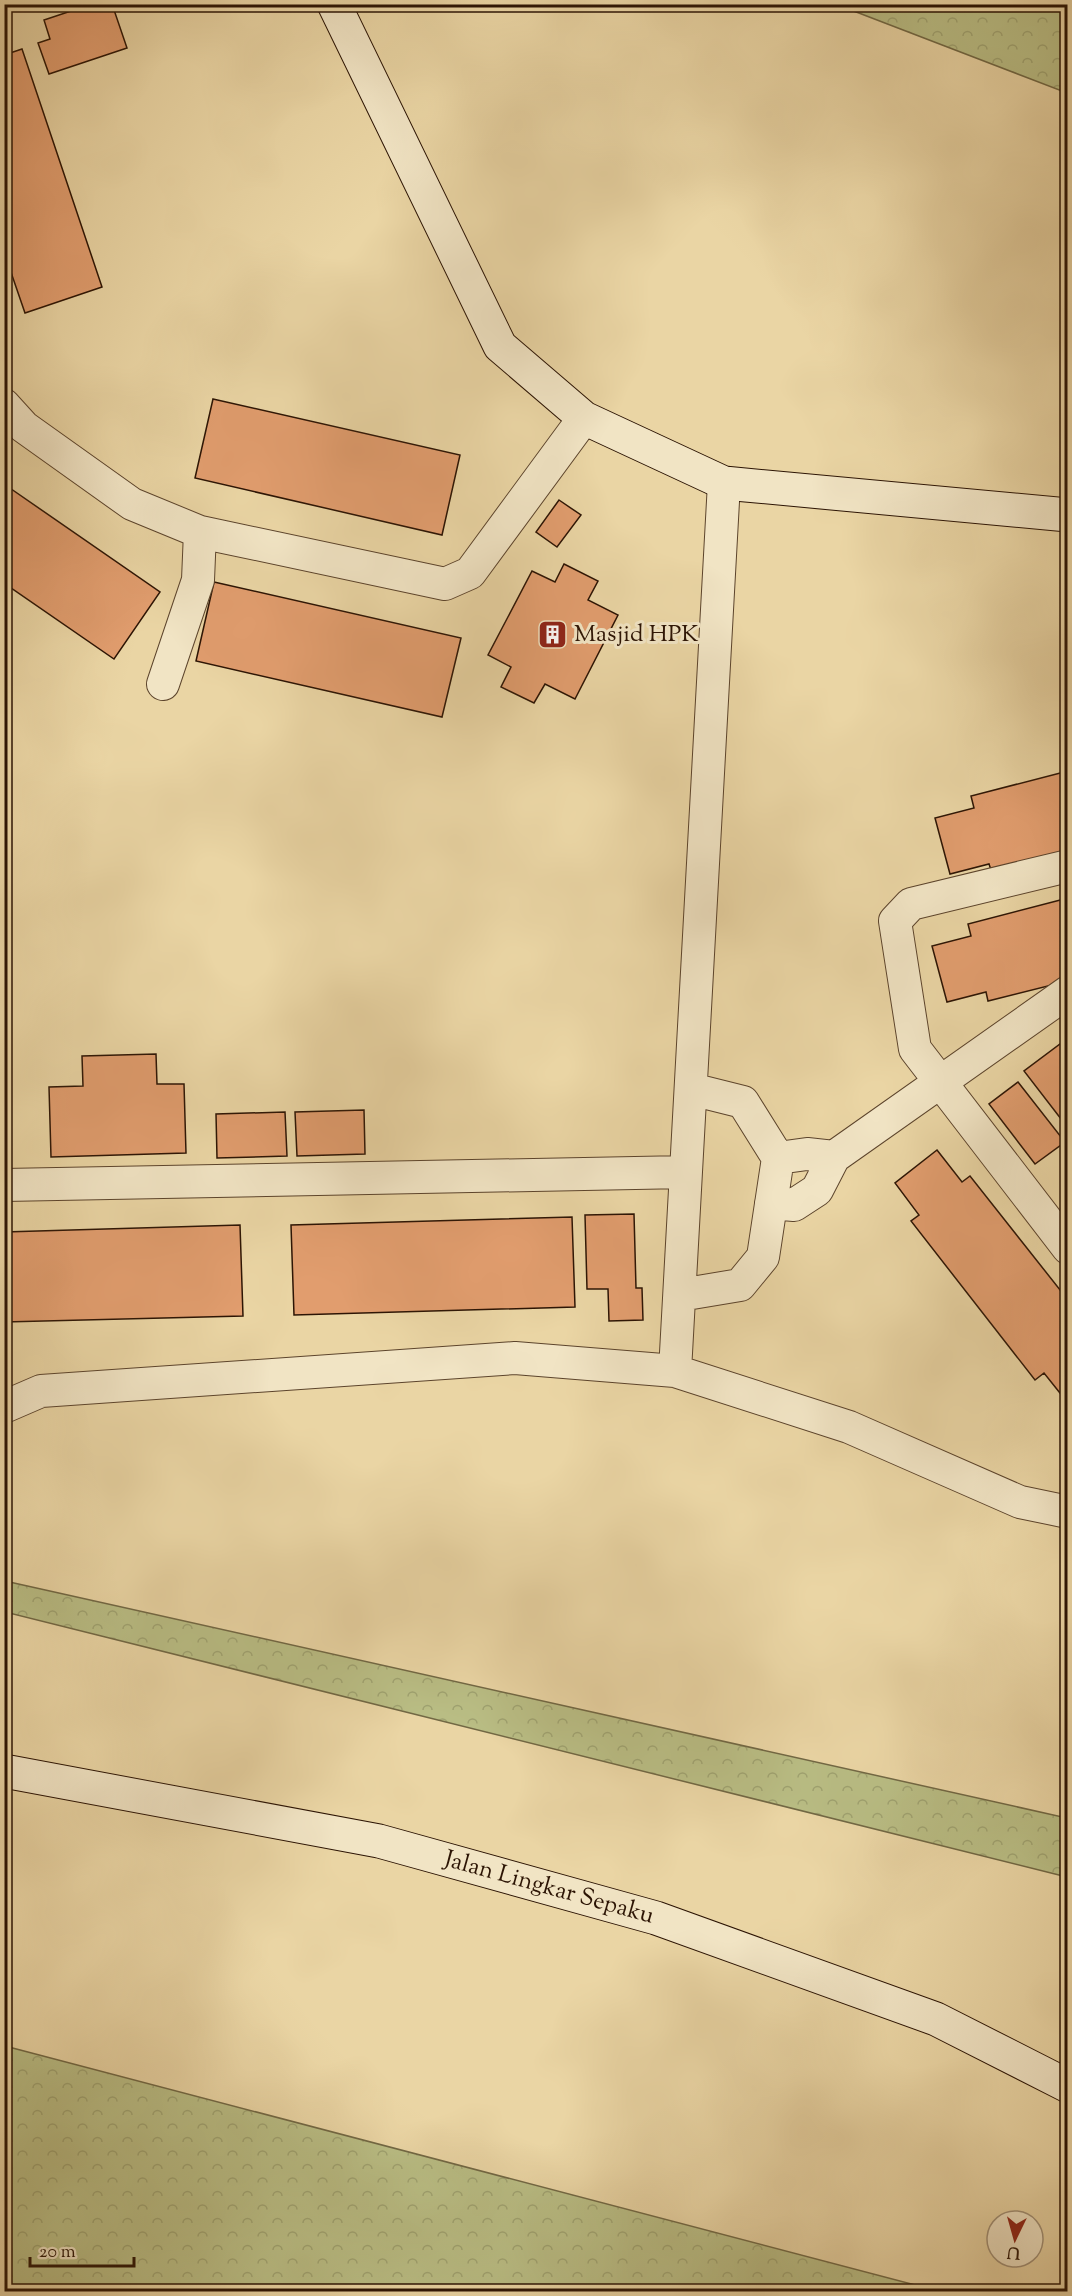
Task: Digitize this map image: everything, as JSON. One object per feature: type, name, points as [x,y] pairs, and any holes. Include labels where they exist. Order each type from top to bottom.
[{"type":"street","points":[[334,4],[500,346],[584,418],[724,483],[1068,515]]},
{"type":"street","points":[[4,405],[24,427],[132,504],[200,532],[445,584],[470,573],[584,418]]},
{"type":"street","points":[[675,1371],[724,483]]},
{"type":"street","points":[[163,684],[198,580],[200,532]]},
{"type":"street","points":[[1068,866],[911,904],[895,921],[915,1050],[1068,1248]]},
{"type":"street","points":[[771,1203],[794,1205],[817,1190],[834,1157],[1068,992]]},
{"type":"street","points":[[680,1295],[740,1285],[763,1257],[778,1158],[743,1102],[691,1089]]},
{"type":"street","points":[[778,1158],[807,1154],[834,1157]]},
{"type":"street","points":[[4,1185],[686,1172]]},
{"type":"street","points":[[4,1407],[41,1391],[515,1358],[675,1371],[849,1426],[1020,1502],[1068,1512]]},
{"type":"street","name":"Jalan Lingkar Sepaku","points":[[4,1771],[379,1841],[656,1918],[936,2019],[1068,2086]]},
{"type":"green space","points":[[838,5],[1067,5],[1067,93]]},
{"type":"green space","points":[[5,1581],[1067,1818],[1067,1877],[5,1612]]},
{"type":"green space","points":[[5,2046],[938,2291],[5,2291]]},
{"type":"building","points":[[92,4],[112,4],[127,48],[49,74],[38,43],[50,39],[44,20]]},
{"type":"building","points":[[22,49],[102,287],[25,313],[4,252],[4,55]]},
{"type":"building","points":[[213,399],[460,455],[442,535],[195,478]]},
{"type":"building","points":[[4,484],[160,592],[114,659],[4,583]]},
{"type":"building","points":[[559,500],[581,515],[557,547],[536,532]]},
{"type":"building","name":"Masjid HPK","points":[[564,564],[598,581],[588,600],[618,615],[575,699],[545,684],[534,703],[501,687],[511,667],[488,655],[532,571],[555,582]]},
{"type":"building","points":[[214,582],[461,638],[442,717],[196,661]]},
{"type":"building","points":[[1068,771],[1068,853],[992,873],[989,864],[950,874],[935,818],[974,808],[971,796]]},
{"type":"building","points":[[1068,898],[1068,981],[988,1001],[986,992],[947,1002],[932,946],[971,936],[968,924]]},
{"type":"building","points":[[1068,1038],[1068,1128],[1024,1071]]},
{"type":"building","points":[[156,1054],[157,1084],[184,1084],[186,1153],[51,1157],[49,1087],[83,1086],[82,1056]]},
{"type":"building","points":[[1018,1082],[1065,1142],[1035,1164],[989,1104]]},
{"type":"building","points":[[364,1110],[365,1154],[297,1156],[295,1112]]},
{"type":"building","points":[[285,1112],[287,1156],[217,1158],[216,1114]]},
{"type":"building","points":[[937,1150],[962,1182],[970,1176],[1068,1300],[1068,1403],[1044,1373],[1035,1380],[911,1221],[919,1215],[895,1183]]},
{"type":"building","points":[[634,1214],[636,1288],[642,1288],[643,1320],[609,1321],[608,1289],[587,1289],[585,1215]]},
{"type":"building","points":[[572,1217],[575,1307],[294,1315],[291,1225]]},
{"type":"building","points":[[240,1225],[243,1316],[4,1322],[4,1232]]},
{"type":"place","name":"Masjid HPK","points":[[553,635]]}]
